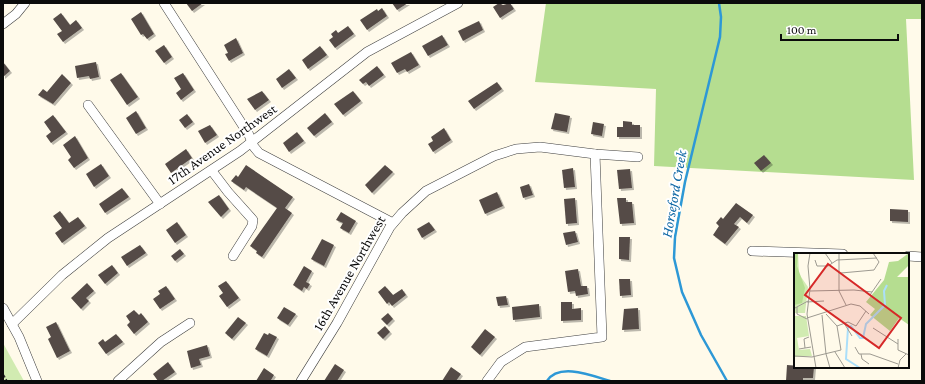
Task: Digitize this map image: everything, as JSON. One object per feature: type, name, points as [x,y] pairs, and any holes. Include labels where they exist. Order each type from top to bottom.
[{"type":"street","points":[[3,24],[16,14],[25,3]]},
{"type":"street","points":[[164,3],[252,141],[254,147],[269,159],[368,208],[393,223]]},
{"type":"street","name":"17th Avenue Northwest","points":[[12,324],[62,275],[90,251],[212,171],[367,52],[458,3]]},
{"type":"street","points":[[88,105],[160,204]]},
{"type":"street","name":"16th Avenue Northwest","points":[[301,381],[337,323],[393,223],[426,191],[451,176],[494,156],[516,149],[540,147],[595,154],[638,157]]},
{"type":"street","points":[[487,381],[501,362],[511,354],[525,347],[602,337],[603,307],[595,154]]},
{"type":"street","points":[[212,171],[228,192],[253,220],[252,226],[234,256]]},
{"type":"street","points":[[752,251],[813,253]]},
{"type":"street","points":[[909,256],[922,257]]},
{"type":"street","points":[[3,308],[12,324],[37,381]]},
{"type":"street","points":[[118,381],[161,342],[190,323]]},
{"type":"path","points":[[3,374],[7,381]]},
{"type":"green space","points":[[546,3],[922,3],[922,19],[906,19],[914,180],[654,166],[656,89],[535,82]]},
{"type":"green space","points":[[3,343],[24,381],[3,381]]},
{"type":"building","points":[[186,3],[203,3],[192,11]]},
{"type":"building","points":[[392,3],[408,3],[397,10]]},
{"type":"building","points":[[499,3],[503,5],[510,3],[514,9],[500,18],[493,7]]},
{"type":"building","points":[[382,8],[387,16],[367,30],[360,20],[377,9],[378,11]]},
{"type":"building","points":[[141,12],[154,34],[147,39],[143,34],[141,35],[131,19]]},
{"type":"building","points":[[61,13],[70,25],[76,20],[82,28],[63,42],[57,34],[62,31],[53,19]]},
{"type":"building","points":[[479,21],[483,30],[463,41],[458,31]]},
{"type":"building","points":[[348,26],[354,34],[335,48],[329,40],[333,37],[331,34],[336,30],[338,33]]},
{"type":"building","points":[[442,35],[448,45],[428,56],[422,46]]},
{"type":"building","points":[[236,38],[243,53],[229,61],[225,54],[228,53],[224,45]]},
{"type":"building","points":[[164,45],[172,57],[164,63],[155,51]]},
{"type":"building","points":[[320,46],[327,55],[308,69],[302,60]]},
{"type":"building","points":[[411,52],[419,65],[407,72],[405,69],[397,73],[391,63]]},
{"type":"building","points":[[3,62],[10,71],[3,77]]},
{"type":"building","points":[[96,62],[99,77],[90,79],[89,76],[77,78],[75,66]]},
{"type":"building","points":[[377,66],[384,75],[369,86],[366,82],[363,84],[359,80]]},
{"type":"building","points":[[289,69],[296,78],[282,88],[276,79]]},
{"type":"building","points":[[121,73],[138,97],[127,105],[110,80]]},
{"type":"building","points":[[183,73],[194,90],[181,100],[176,93],[181,89],[174,78]]},
{"type":"building","points":[[62,74],[71,83],[53,104],[38,95],[43,89],[47,92]]},
{"type":"building","points":[[497,82],[502,89],[474,109],[468,101]]},
{"type":"building","points":[[262,91],[269,100],[255,110],[247,99]]},
{"type":"building","points":[[353,91],[361,101],[343,115],[334,104]]},
{"type":"building","points":[[136,111],[146,128],[136,134],[126,118]]},
{"type":"building","points":[[325,113],[332,122],[314,136],[307,128]]},
{"type":"building","points":[[555,113],[570,116],[567,132],[551,129]]},
{"type":"building","points":[[187,114],[193,122],[185,128],[179,120]]},
{"type":"building","points":[[53,115],[66,132],[51,143],[46,136],[51,132],[44,122]]},
{"type":"building","points":[[623,121],[632,122],[632,125],[640,125],[640,137],[617,137],[617,127],[623,127]]},
{"type":"building","points":[[593,122],[604,124],[602,136],[591,134]]},
{"type":"building","points":[[210,125],[217,135],[205,143],[198,131]]},
{"type":"building","points":[[444,128],[451,140],[433,152],[428,144],[433,141],[431,137]]},
{"type":"building","points":[[297,132],[304,141],[289,152],[283,143]]},
{"type":"building","points":[[75,136],[88,158],[74,168],[68,160],[71,157],[63,145]]},
{"type":"building","points":[[186,149],[192,158],[171,173],[165,164]]},
{"type":"building","points":[[764,155],[771,163],[761,171],[754,163]]},
{"type":"building","points":[[101,164],[109,176],[94,187],[86,174]]},
{"type":"building","points":[[246,165],[293,197],[285,208],[292,213],[262,257],[250,246],[277,208],[246,187],[244,190],[231,181],[236,175],[238,177]]},
{"type":"building","points":[[385,165],[393,172],[372,193],[365,185]]},
{"type":"building","points":[[573,168],[575,187],[564,188],[562,170]]},
{"type":"building","points":[[630,169],[632,188],[619,189],[617,170]]},
{"type":"building","points":[[529,184],[533,195],[523,198],[520,187]]},
{"type":"building","points":[[122,188],[129,197],[105,213],[99,204]]},
{"type":"building","points":[[497,192],[503,206],[485,214],[479,200]]},
{"type":"building","points":[[219,195],[229,209],[221,217],[208,202]]},
{"type":"building","points":[[575,198],[577,223],[566,224],[564,199]]},
{"type":"building","points":[[617,198],[626,198],[626,202],[632,202],[634,223],[620,224]]},
{"type":"building","points":[[736,203],[753,215],[747,223],[740,217],[734,224],[739,227],[725,244],[713,235],[719,226],[716,223],[721,217],[723,219]]},
{"type":"building","points":[[890,209],[908,210],[908,222],[890,221]]},
{"type":"building","points":[[60,211],[69,223],[78,217],[85,226],[62,243],[55,233],[62,228],[53,216]]},
{"type":"building","points":[[341,212],[356,221],[349,233],[340,228],[343,223],[336,220]]},
{"type":"building","points":[[177,222],[186,235],[175,243],[166,230]]},
{"type":"building","points":[[429,222],[435,230],[422,238],[417,229]]},
{"type":"building","points":[[575,231],[578,242],[566,245],[563,233]]},
{"type":"building","points":[[619,237],[630,237],[629,260],[619,259]]},
{"type":"building","points":[[322,239],[334,245],[324,266],[311,259]]},
{"type":"building","points":[[140,245],[146,253],[127,266],[121,257]]},
{"type":"building","points":[[180,249],[184,254],[175,261],[171,256]]},
{"type":"building","points":[[112,265],[118,273],[105,284],[98,275]]},
{"type":"building","points":[[304,266],[312,271],[306,282],[310,284],[307,289],[304,287],[302,291],[293,285]]},
{"type":"building","points":[[578,269],[581,286],[587,286],[588,294],[576,296],[575,291],[568,292],[565,271]]},
{"type":"building","points":[[619,279],[630,279],[631,295],[620,296]]},
{"type":"building","points":[[226,281],[239,298],[227,307],[219,296],[223,293],[218,286]]},
{"type":"building","points":[[87,283],[94,291],[86,298],[89,301],[81,309],[71,298]]},
{"type":"building","points":[[166,286],[175,299],[160,309],[153,299],[160,294],[158,291]]},
{"type":"building","points":[[385,286],[393,295],[402,289],[406,295],[392,306],[389,302],[387,304],[378,292]]},
{"type":"building","points":[[506,296],[508,305],[498,306],[496,297]]},
{"type":"building","points":[[561,302],[572,302],[572,309],[581,308],[581,320],[561,321]]},
{"type":"building","points":[[539,304],[540,317],[513,320],[512,307]]},
{"type":"building","points":[[284,307],[296,314],[288,325],[277,318]]},
{"type":"building","points":[[638,308],[639,329],[622,330],[624,309]]},
{"type":"building","points":[[134,310],[139,315],[141,313],[148,322],[134,334],[127,325],[130,322],[126,316]]},
{"type":"building","points":[[388,313],[393,319],[387,325],[381,319]]},
{"type":"building","points":[[238,317],[246,323],[232,339],[225,333]]},
{"type":"building","points":[[56,322],[70,351],[57,358],[48,339],[51,337],[46,327]]},
{"type":"building","points":[[385,326],[390,332],[383,339],[377,333]]},
{"type":"building","points":[[485,329],[495,337],[480,355],[471,347]]},
{"type":"building","points":[[264,333],[268,335],[269,333],[277,337],[267,356],[255,349]]},
{"type":"building","points":[[116,334],[123,342],[106,354],[98,343],[103,339],[105,342]]},
{"type":"building","points":[[207,345],[210,356],[199,359],[201,365],[191,368],[187,351]]},
{"type":"building","points":[[168,362],[175,372],[162,381],[158,381],[153,374]]},
{"type":"building","points":[[335,364],[344,370],[337,381],[324,381]]},
{"type":"building","points":[[787,365],[794,366],[794,368],[814,368],[813,378],[803,378],[803,381],[786,381]]},
{"type":"building","points":[[451,367],[461,374],[456,381],[442,381]]},
{"type":"building","points":[[264,368],[274,375],[271,380],[272,381],[256,381]]},
{"type":"waterway","name":"Horseford Creek","points":[[719,3],[721,17],[720,37],[685,182],[675,237],[674,258],[682,292],[701,335],[727,381]]},
{"type":"waterway","name":"Horseford Creek","points":[[547,381],[552,375],[568,371],[586,374],[610,381]]}]
